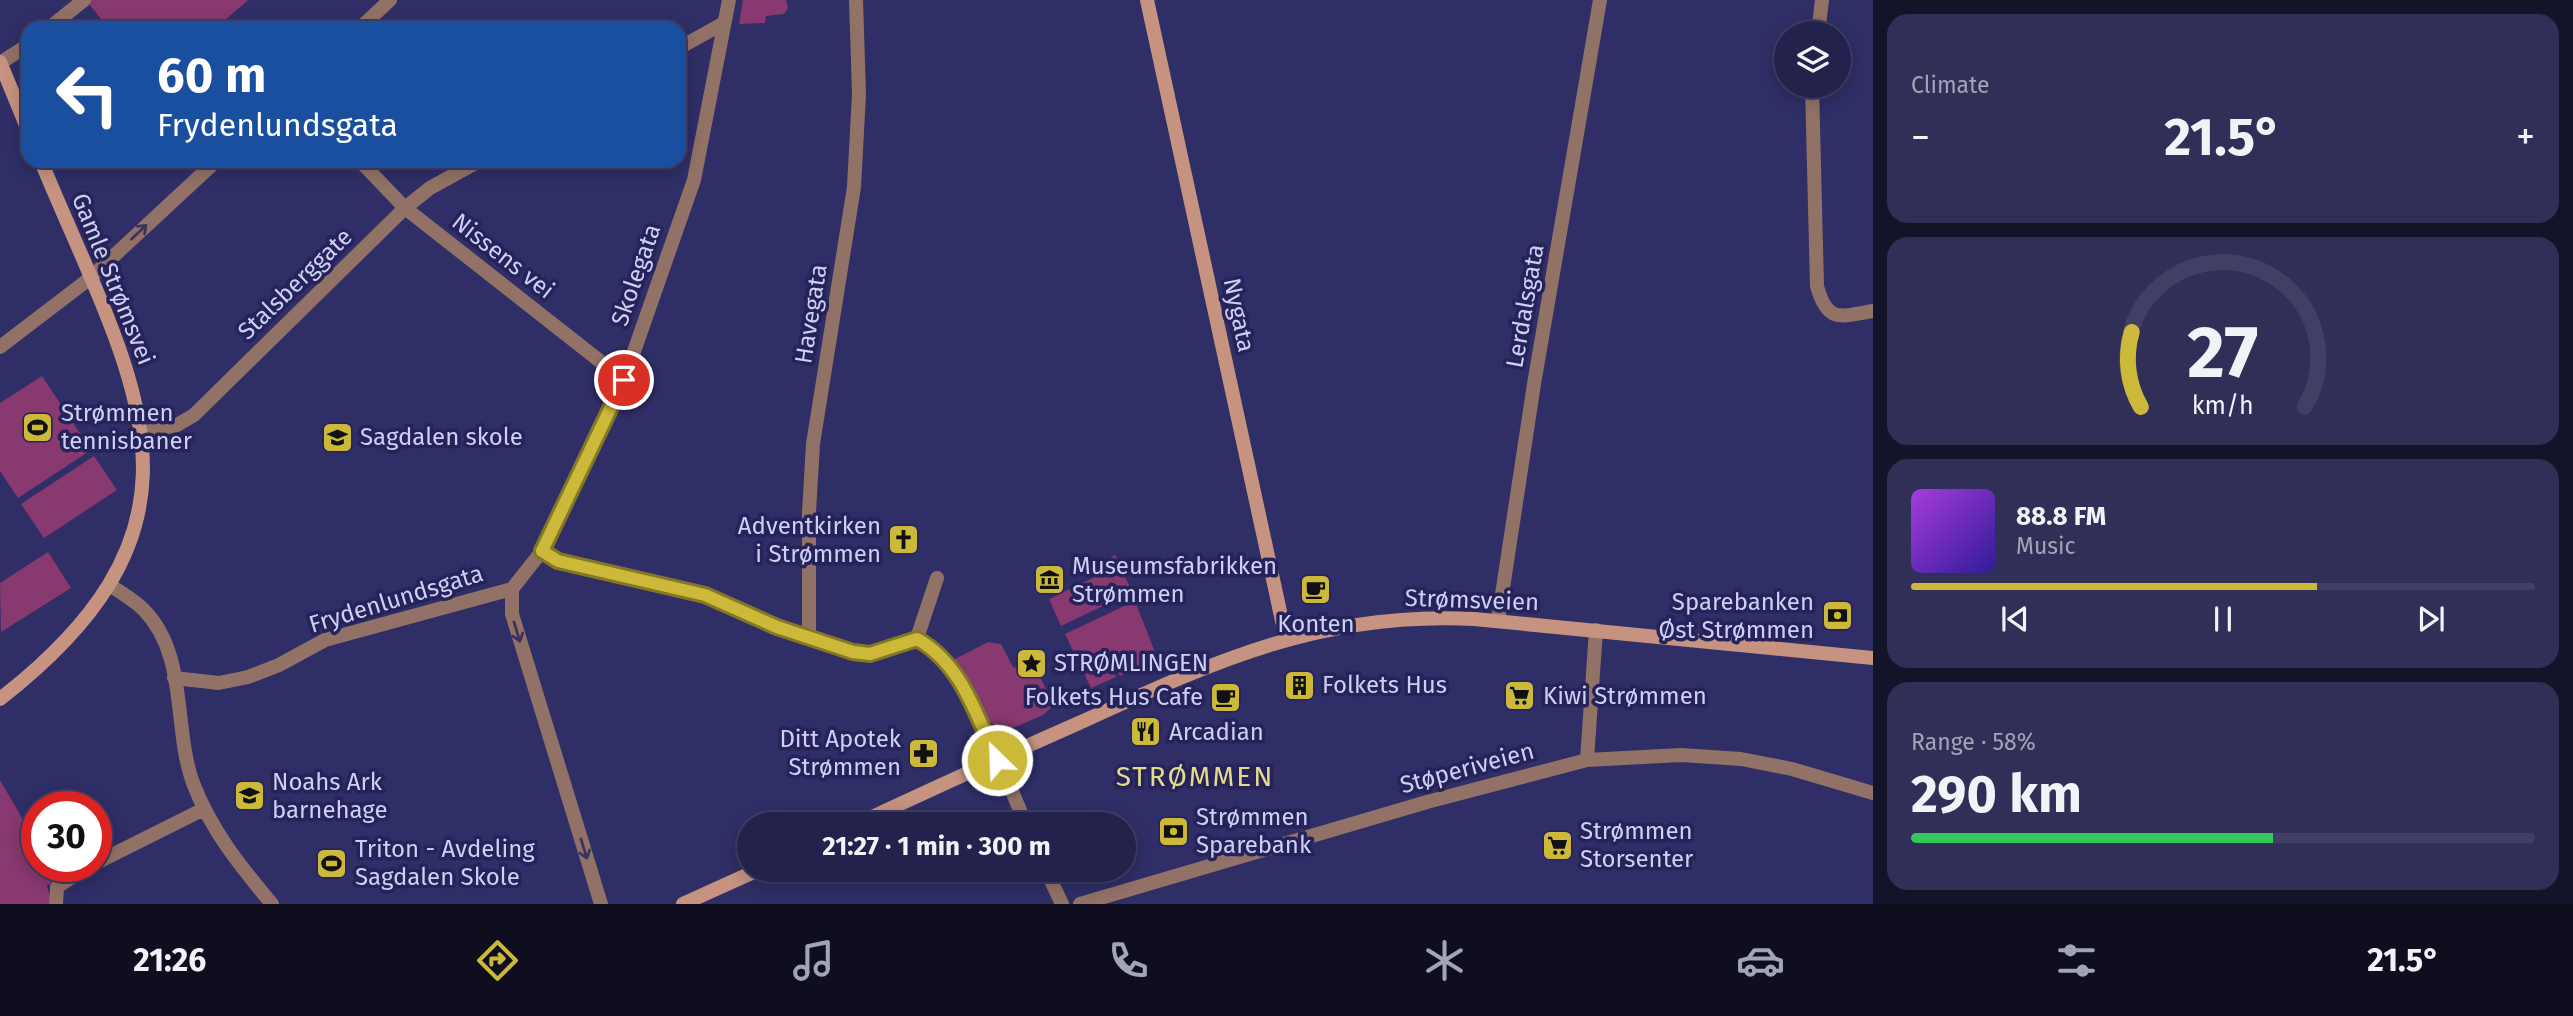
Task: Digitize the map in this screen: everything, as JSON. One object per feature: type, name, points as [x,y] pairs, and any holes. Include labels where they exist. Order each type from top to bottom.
[{"type":"main road","name":"Nygata","points":[[1147,0],[1286,639]]},
{"type":"main road","points":[[0,63],[21,113]]},
{"type":"main road","name":"Gamle Strømsvei","points":[[0,699],[60,644],[110,585],[127,554],[140,516],[145,472],[142,433],[128,375],[44,168]]},
{"type":"main road","name":"Strømsveien","points":[[883,812],[1196,669],[1286,639],[1388,620],[1438,617],[1498,621],[1873,659]]},
{"type":"main road","points":[[683,904],[737,880]]},
{"type":"street","points":[[58,21],[84,0]]},
{"type":"street","points":[[368,21],[390,0]]},
{"type":"street","name":"Skolegata","points":[[512,589],[542,551],[624,380],[694,180],[729,0]]},
{"type":"street","name":"Havegata","points":[[809,635],[809,512],[813,444],[854,187],[859,94],[856,0]]},
{"type":"street","name":"Lerdalsgata","points":[[1498,621],[1534,384],[1600,0]]},
{"type":"street","points":[[1819,21],[1822,0]]},
{"type":"street","points":[[686,44],[724,23]]},
{"type":"street","points":[[0,63],[21,50]]},
{"type":"street","points":[[1812,98],[1817,286],[1821,301],[1829,313],[1840,317],[1873,311]]},
{"type":"street","points":[[0,347],[89,279],[208,168]]},
{"type":"street","name":"Nissens vei","points":[[367,168],[405,208],[624,380]]},
{"type":"street","name":"Stalsberggate","points":[[142,433],[169,427],[194,415],[405,208],[430,188],[466,168]]},
{"type":"street","points":[[542,551],[558,561],[705,595],[777,627],[809,635],[853,652],[870,654],[917,639],[931,647],[958,675],[1021,812]]},
{"type":"street","points":[[917,639],[937,578]]},
{"type":"street","points":[[110,585],[137,604],[155,623],[168,651],[174,678],[182,749],[204,809],[229,853],[272,904]]},
{"type":"street","points":[[512,589],[512,614],[601,904]]},
{"type":"street","name":"Frydenlundsgata","points":[[174,678],[219,682],[248,677],[279,665],[325,639],[512,589]]},
{"type":"street","points":[[1587,760],[1596,630]]},
{"type":"street","name":"Støperiveien","points":[[1080,904],[1427,802],[1587,760],[1681,755],[1741,759],[1792,769],[1873,793]]},
{"type":"street","points":[[112,855],[204,809]]},
{"type":"street","points":[[56,904],[57,887],[65,882]]},
{"type":"street","points":[[1052,882],[1062,904]]},
{"type":"shaded area","points":[[86,0],[248,0],[224,21],[102,21]]},
{"type":"shaded area","points":[[743,0],[786,0],[788,8],[784,14],[766,16],[765,23],[739,24]]},
{"type":"shaded area","name":"Strømmen tennisbaner","points":[[42,376],[91,450],[18,498],[0,471],[0,403]]},
{"type":"shaded area","points":[[94,456],[117,490],[44,538],[21,504]]},
{"type":"shaded area","points":[[48,552],[71,588],[1,632],[0,583]]},
{"type":"shaded area","points":[[1115,555],[1132,592],[1061,626],[1049,599],[1114,568],[1109,558]]},
{"type":"shaded area","points":[[1135,601],[1158,660],[1120,676],[1115,664],[1116,656],[1107,653],[1104,661],[1111,665],[1116,677],[1091,688],[1065,634]]},
{"type":"shaded area","points":[[988,642],[1001,644],[1013,667],[1038,673],[1054,705],[1043,715],[1002,733],[986,718],[968,679],[953,660]]},
{"type":"shaded area","points":[[0,780],[21,816],[21,882],[52,882],[47,886],[52,904],[0,904]]},
{"type":"place","name":"Strømmen tennisbaner","points":[[38,427]]},
{"type":"place","name":"Sagdalen skole","points":[[337,437]]},
{"type":"place","name":"Adventkirken i Strømmen","points":[[904,540]]},
{"type":"place","name":"Museumsfabrikken Strømmen","points":[[1049,580]]},
{"type":"place","name":"Konten","points":[[1316,590]]},
{"type":"place","name":"Sparebanken Øst Strømmen","points":[[1837,616]]},
{"type":"place","name":"STRØMLINGEN","points":[[1031,663]]},
{"type":"place","name":"Folkets Hus","points":[[1299,685]]},
{"type":"place","name":"Kiwi Strømmen","points":[[1520,696]]},
{"type":"place","name":"Folkets Hus Cafe","points":[[1226,697]]},
{"type":"place","name":"Arcadian","points":[[1146,732]]},
{"type":"place","name":"Ditt Apotek Strømmen","points":[[924,753]]},
{"type":"place","name":"Noahs Ark barnehage","points":[[249,796]]},
{"type":"place","name":"Strømmen Sparebank","points":[[1173,831]]},
{"type":"place","name":"Strømmen Storsenter","points":[[1557,845]]},
{"type":"place","name":"Triton - Avdeling Sagdalen Skole","points":[[332,863]]},
{"type":"district","name":"STRØMMEN","points":[[1195,776]]},
{"type":"route","points":[[624,380],[542,551],[558,561],[650,580],[705,595],[777,627],[809,635],[853,652],[870,654],[917,639],[931,647],[958,675],[997,760]]}]
